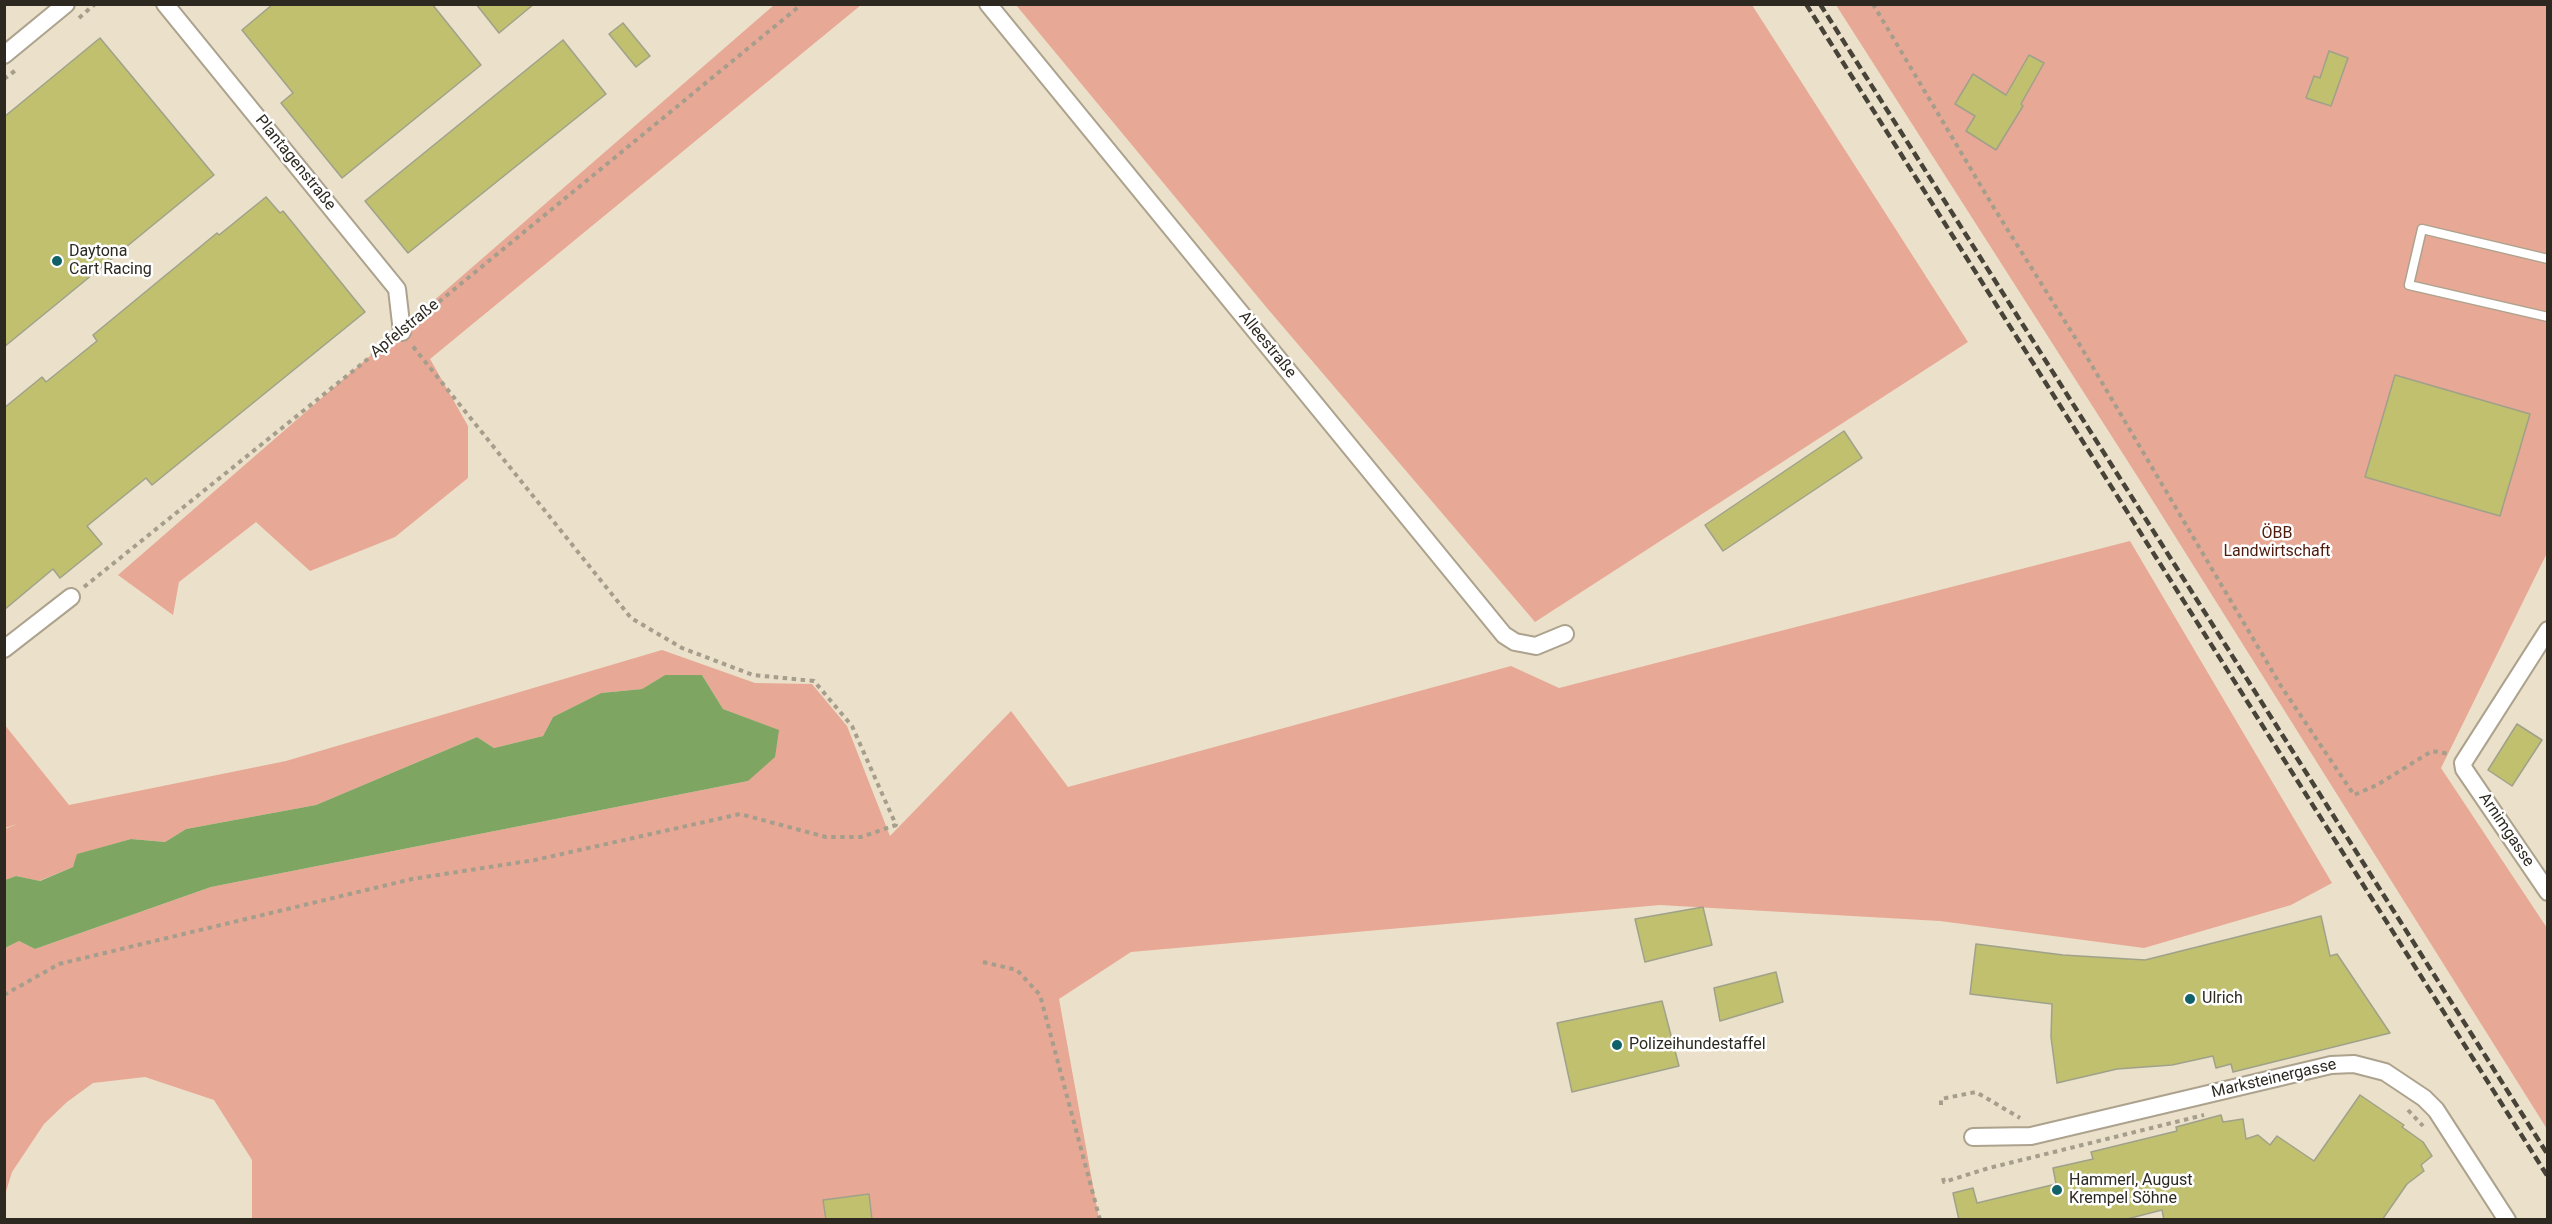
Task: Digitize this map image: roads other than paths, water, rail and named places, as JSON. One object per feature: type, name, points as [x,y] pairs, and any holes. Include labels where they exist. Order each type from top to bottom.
[{"type":"street","points":[[4,55],[66,4]]},
{"type":"street","name":"Plantagenstraße","points":[[165,4],[397,289],[402,332]]},
{"type":"street","name":"Alleestraße","points":[[988,4],[1504,634],[1515,642],[1536,646],[1565,634]]},
{"type":"street","points":[[4,649],[71,597]]},
{"type":"street","name":"Arnimgasse","points":[[2545,881],[2465,763],[2547,630]]},
{"type":"street","name":"Marksteinergasse","points":[[1973,1137],[2031,1136],[2331,1065],[2354,1064],[2385,1072],[2401,1080],[2436,1110],[2507,1220]]},
{"type":"lane","points":[[2547,259],[2422,229],[2409,285],[2547,318]]},
{"type":"railway","points":[[1806,4],[2548,1177]]},
{"type":"railway","points":[[1820,4],[2548,1155]]},
{"type":"place","name":"Daytona Cart Racing","points":[[57,261]]},
{"type":"place","name":"Ulrich","points":[[2190,999]]},
{"type":"place","name":"Polizeihundestaffel","points":[[1617,1045]]},
{"type":"place","name":"Hammerl, August Krempel Söhne","points":[[2057,1190]]},
{"type":"park label","name":"ÖBB Landwirtschaft","points":[[2277,543]]}]
